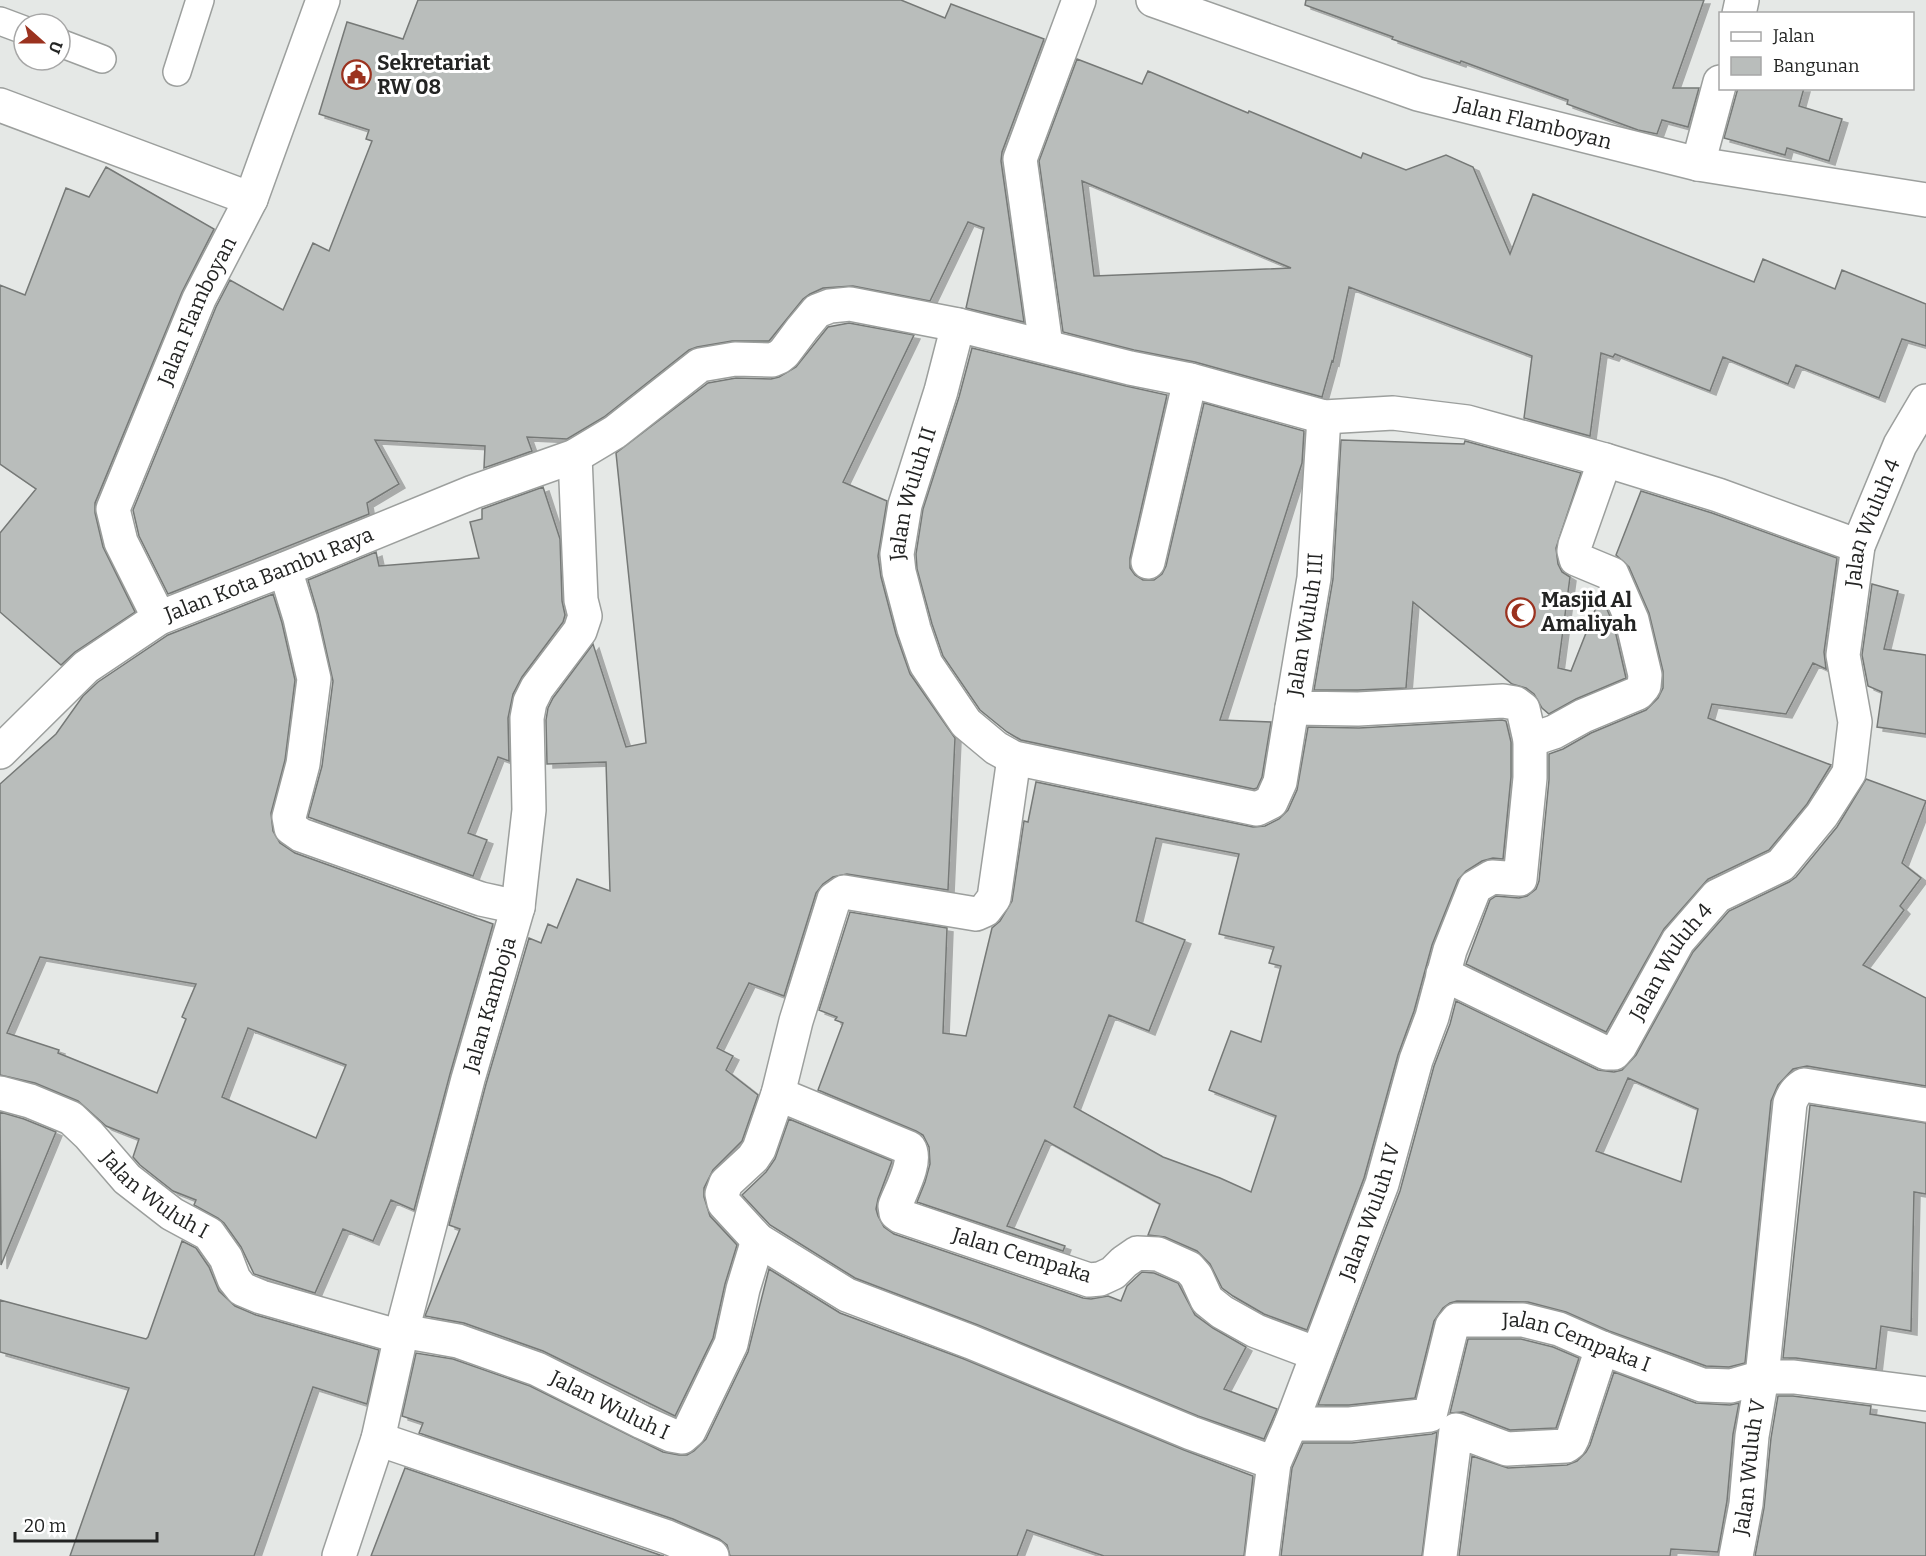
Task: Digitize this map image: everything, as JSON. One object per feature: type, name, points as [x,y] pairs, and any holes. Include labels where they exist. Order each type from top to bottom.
[{"type":"street","name":"Jalan Flamboyan","points":[[159,618],[121,542],[113,509],[199,299],[251,199],[323,0]]},
{"type":"street","points":[[1046,346],[1020,159],[1079,0]]},
{"type":"street","name":"Jalan Flamboyan","points":[[1153,0],[1418,94],[1698,164],[1926,200]]},
{"type":"street","points":[[1698,164],[1719,86]]},
{"type":"street","points":[[0,105],[251,199]]},
{"type":"street","name":"Jalan Kota Bambu Raya","points":[[0,752],[86,668],[159,618],[473,492],[575,456],[615,432],[700,365],[735,359],[772,360],[779,357],[817,311],[830,306],[850,304],[958,325]]},
{"type":"street","points":[[958,325],[1130,368],[1190,380],[1324,417],[1393,413],[1467,422],[1605,460],[1719,495],[1858,546]]},
{"type":"street","name":"Jalan Wuluh II","points":[[958,325],[941,391],[904,505],[897,554],[899,572],[914,629],[926,664],[966,723],[996,748],[1014,758],[1257,809],[1271,802],[1280,782],[1292,708]]},
{"type":"street","points":[[1148,562],[1190,380]]},
{"type":"street","name":"Jalan Wuluh 4","points":[[1443,974],[1606,1053],[1614,1053],[1618,1050],[1678,941],[1717,896],[1781,865],[1822,815],[1849,773],[1855,722],[1843,656],[1858,546],[1900,445],[1926,401]]},
{"type":"street","name":"Jalan Wuluh III","points":[[1324,417],[1314,578],[1292,708],[1358,709],[1503,701],[1515,703],[1523,709],[1530,740]]},
{"type":"street","name":"Jalan Kamboja","points":[[339,1556],[378,1439],[401,1334],[468,1079],[518,907],[529,810],[527,718],[530,702],[537,688],[580,631],[585,616],[581,600],[575,456]]},
{"type":"street","points":[[1530,740],[1554,732],[1583,716],[1638,693],[1644,686],[1645,675],[1632,620],[1612,574],[1576,559],[1574,555],[1575,545],[1605,460]]},
{"type":"street","points":[[285,569],[300,618],[314,679],[303,764],[289,817],[291,828],[301,835],[481,899],[518,907]]},
{"type":"street","name":"Jalan Wuluh IV","points":[[1263,1556],[1274,1463],[1382,1184],[1416,1060],[1432,1017],[1450,950],[1475,887],[1506,878],[1530,778],[1530,740]]},
{"type":"street","points":[[1014,758],[994,897],[985,910],[976,914],[844,892],[834,899],[796,1021],[778,1094],[759,1149],[753,1158],[726,1183],[722,1194],[724,1203],[758,1240],[848,1295],[971,1342],[1191,1433],[1274,1463]]},
{"type":"street","name":"Jalan Wuluh V","points":[[1736,1556],[1746,1504],[1788,1115],[1792,1096],[1804,1085],[1926,1105]]},
{"type":"street","name":"Jalan Wuluh I","points":[[0,1093],[30,1101],[71,1118],[127,1179],[172,1214],[209,1234],[226,1258],[234,1278],[242,1289],[261,1297],[401,1334],[458,1341],[537,1369],[671,1435],[682,1437],[689,1431],[730,1344],[758,1240]]},
{"type":"street","name":"Jalan Cempaka","points":[[778,1094],[909,1148],[912,1153],[912,1163],[895,1206],[896,1213],[900,1216],[1089,1280],[1100,1279],[1113,1273],[1137,1253],[1158,1254],[1189,1268],[1196,1276],[1207,1300],[1222,1311],[1257,1331],[1317,1354]]},
{"type":"street","name":"Jalan Cempaka I","points":[[1443,1422],[1452,1326],[1457,1320],[1523,1320],[1559,1329],[1602,1348],[1702,1385],[1731,1386],[1761,1377],[1794,1377],[1926,1394]]},
{"type":"street","points":[[1291,1424],[1443,1422],[1507,1449],[1566,1446],[1573,1437],[1602,1348]]},
{"type":"street","points":[[1440,1556],[1443,1422]]},
{"type":"street","points":[[378,1439],[667,1537],[711,1556]]},
{"type":"lane","points":[[177,72],[200,0]]},
{"type":"lane","points":[[72,48],[102,59]]},
{"type":"building","points":[[418,0],[901,0],[945,18],[951,4],[1044,39],[1002,152],[1001,161],[1024,322],[966,308],[984,228],[968,222],[930,301],[853,286],[823,288],[803,299],[769,341],[732,341],[689,350],[604,417],[567,439],[527,437],[532,451],[484,468],[485,446],[375,440],[399,484],[367,503],[369,514],[168,594],[139,536],[133,510],[216,307],[230,280],[283,310],[313,243],[329,251],[372,141],[366,139],[369,130],[319,114],[347,22],[403,39]]},
{"type":"building","points":[[1306,0],[1704,0],[1673,88],[1699,88],[1688,127],[1662,120],[1657,134],[1638,130],[1567,104],[1568,100],[1461,61],[1460,63],[1392,39],[1393,37],[1305,5]]},
{"type":"building","points":[[1077,59],[1142,84],[1148,71],[1361,158],[1363,153],[1406,170],[1446,155],[1473,167],[1510,254],[1533,194],[1754,282],[1763,259],[1835,289],[1842,270],[1926,304],[1926,346],[1902,339],[1879,398],[1796,365],[1788,384],[1723,357],[1710,391],[1615,354],[1613,357],[1601,353],[1590,436],[1524,418],[1532,356],[1349,287],[1333,362],[1322,397],[1195,362],[1134,350],[1063,332],[1039,161]],"holes":[[[1082,181],[1291,268],[1094,276]]]},
{"type":"building","points":[[1737,90],[1803,90],[1799,106],[1842,119],[1829,161],[1787,148],[1785,155],[1724,138]]},
{"type":"building","points":[[106,167],[214,229],[182,292],[95,503],[103,547],[135,612],[75,652],[61,665],[0,612],[0,533],[36,489],[0,464],[0,285],[25,295],[66,188],[89,197]]},
{"type":"building","points":[[849,323],[914,335],[843,482],[887,501],[878,556],[896,634],[910,674],[955,738],[948,890],[847,874],[833,877],[816,893],[784,996],[749,983],[717,1048],[733,1056],[726,1070],[758,1095],[742,1141],[713,1170],[704,1188],[704,1197],[710,1216],[737,1245],[725,1284],[713,1338],[675,1416],[543,1351],[464,1323],[425,1316],[460,1229],[449,1225],[486,1084],[529,938],[541,943],[548,924],[557,928],[577,879],[610,891],[606,762],[547,764],[548,708],[593,644],[626,747],[646,743],[616,453],[708,383],[736,378],[771,379],[779,377],[796,367],[828,327]]},
{"type":"building","points":[[972,348],[1167,395],[1130,558],[1130,568],[1143,580],[1154,580],[1162,574],[1166,566],[1204,403],[1304,431],[1302,463],[1220,720],[1271,722],[1262,777],[1257,788],[1021,740],[1007,732],[980,710],[943,656],[917,569],[916,554],[923,509],[959,397]]},
{"type":"building","points":[[1341,440],[1464,444],[1465,441],[1581,473],[1556,548],[1558,564],[1562,572],[1570,577],[1558,668],[1571,671],[1601,595],[1614,626],[1626,678],[1576,699],[1549,714],[1542,708],[1534,694],[1526,688],[1512,684],[1413,602],[1406,688],[1314,690],[1333,579]]},
{"type":"building","points":[[543,487],[560,539],[562,601],[565,615],[563,622],[522,677],[513,694],[508,718],[509,761],[498,757],[468,833],[487,840],[473,876],[308,817],[322,766],[333,681],[308,580],[376,552],[379,566],[479,558],[470,522],[482,519],[482,509]]},
{"type":"building","points":[[1641,491],[1712,513],[1837,558],[1824,652],[1826,669],[1813,663],[1786,714],[1712,704],[1708,718],[1831,765],[1807,804],[1769,850],[1708,879],[1664,929],[1606,1032],[1466,964],[1490,900],[1496,896],[1519,898],[1527,896],[1536,889],[1539,881],[1549,780],[1549,754],[1646,710],[1658,698],[1663,688],[1663,671],[1649,613],[1629,567],[1616,555]]},
{"type":"building","points":[[1872,584],[1898,591],[1884,649],[1926,655],[1926,734],[1877,727],[1882,692],[1868,686],[1862,655]]},
{"type":"building","points":[[273,594],[295,680],[285,760],[271,813],[273,831],[280,843],[295,853],[493,924],[414,1210],[391,1200],[373,1241],[343,1229],[315,1293],[254,1274],[241,1247],[224,1223],[194,1205],[196,1200],[173,1191],[133,1157],[139,1139],[106,1126],[78,1101],[35,1083],[0,1075],[0,784],[56,734],[83,696],[98,682],[168,635]],"holes":[[[40,957],[196,984],[182,1017],[186,1019],[157,1093],[58,1053],[59,1050],[7,1033]],[[248,1028],[346,1065],[316,1138],[222,1097]]]},
{"type":"building","points":[[1506,721],[1511,742],[1511,777],[1503,859],[1493,858],[1482,861],[1466,871],[1458,880],[1432,945],[1414,1011],[1398,1055],[1364,1178],[1307,1330],[1264,1314],[1233,1296],[1222,1288],[1210,1264],[1197,1251],[1165,1237],[1148,1235],[1160,1204],[1045,1140],[1007,1226],[1065,1246],[1063,1251],[917,1202],[930,1164],[929,1147],[923,1135],[818,1090],[843,1023],[835,1020],[837,1017],[819,1010],[850,912],[947,928],[943,1033],[966,1036],[992,928],[1000,921],[1012,901],[1024,821],[1028,822],[1036,782],[1253,827],[1265,826],[1279,819],[1288,810],[1297,790],[1308,727],[1359,728]],"holes":[[[1156,838],[1239,854],[1219,934],[1274,947],[1269,963],[1281,966],[1261,1042],[1231,1031],[1209,1090],[1276,1116],[1251,1192],[1163,1157],[1074,1107],[1109,1015],[1149,1031],[1185,940],[1136,921]]]},
{"type":"building","points":[[1866,779],[1926,801],[1902,863],[1921,878],[1900,906],[1904,910],[1863,965],[1926,998],[1926,1086],[1807,1066],[1793,1069],[1778,1085],[1771,1101],[1745,1363],[1729,1367],[1706,1366],[1609,1331],[1566,1312],[1528,1302],[1457,1301],[1443,1308],[1434,1321],[1415,1398],[1349,1405],[1318,1405],[1400,1191],[1434,1066],[1456,1001],[1598,1070],[1614,1072],[1622,1070],[1636,1055],[1693,952],[1729,911],[1796,877],[1837,827]],"holes":[[[1628,1078],[1698,1109],[1681,1182],[1596,1151]]]},
{"type":"building","points":[[1810,1105],[1926,1123],[1926,1194],[1914,1192],[1911,1331],[1881,1326],[1876,1369],[1783,1358]]},
{"type":"building","points":[[0,1112],[56,1132],[1,1265]]},
{"type":"building","points":[[789,1119],[892,1161],[876,1209],[884,1227],[894,1234],[1083,1298],[1108,1296],[1121,1301],[1127,1286],[1142,1272],[1154,1273],[1178,1283],[1195,1315],[1246,1347],[1224,1389],[1277,1409],[1264,1439],[1198,1416],[978,1325],[855,1278],[770,1225],[742,1195],[766,1172],[775,1159]]},
{"type":"building","points":[[182,1241],[196,1248],[209,1267],[219,1291],[235,1306],[256,1315],[379,1350],[367,1404],[313,1387],[254,1556],[70,1556],[129,1388],[0,1352],[0,1300],[146,1339]]},
{"type":"building","points":[[769,1269],[840,1313],[964,1359],[1253,1476],[1244,1556],[1104,1556],[1027,1530],[1017,1556],[730,1556],[727,1545],[719,1539],[673,1519],[419,1433],[423,1423],[402,1416],[416,1353],[453,1359],[530,1386],[663,1452],[687,1455],[706,1439],[748,1352]]},
{"type":"building","points":[[1468,1339],[1521,1339],[1553,1347],[1579,1358],[1556,1428],[1510,1430],[1463,1412],[1450,1413]]},
{"type":"building","points":[[1614,1372],[1696,1403],[1730,1405],[1739,1403],[1718,1552],[1671,1549],[1670,1556],[1459,1556],[1472,1456],[1508,1468],[1567,1465],[1577,1461],[1590,1445]]},
{"type":"building","points":[[1778,1396],[1871,1406],[1870,1414],[1926,1423],[1926,1556],[1755,1556],[1764,1508]]},
{"type":"building","points":[[1437,1432],[1422,1556],[1281,1556],[1292,1468],[1303,1443],[1352,1443]]},
{"type":"building","points":[[405,1468],[660,1555],[664,1556],[371,1556]]},
{"type":"place","name":"Sekretariat RW 08","points":[[356,75]]},
{"type":"place","name":"Masjid Al Amaliyah","points":[[1520,612]]}]
